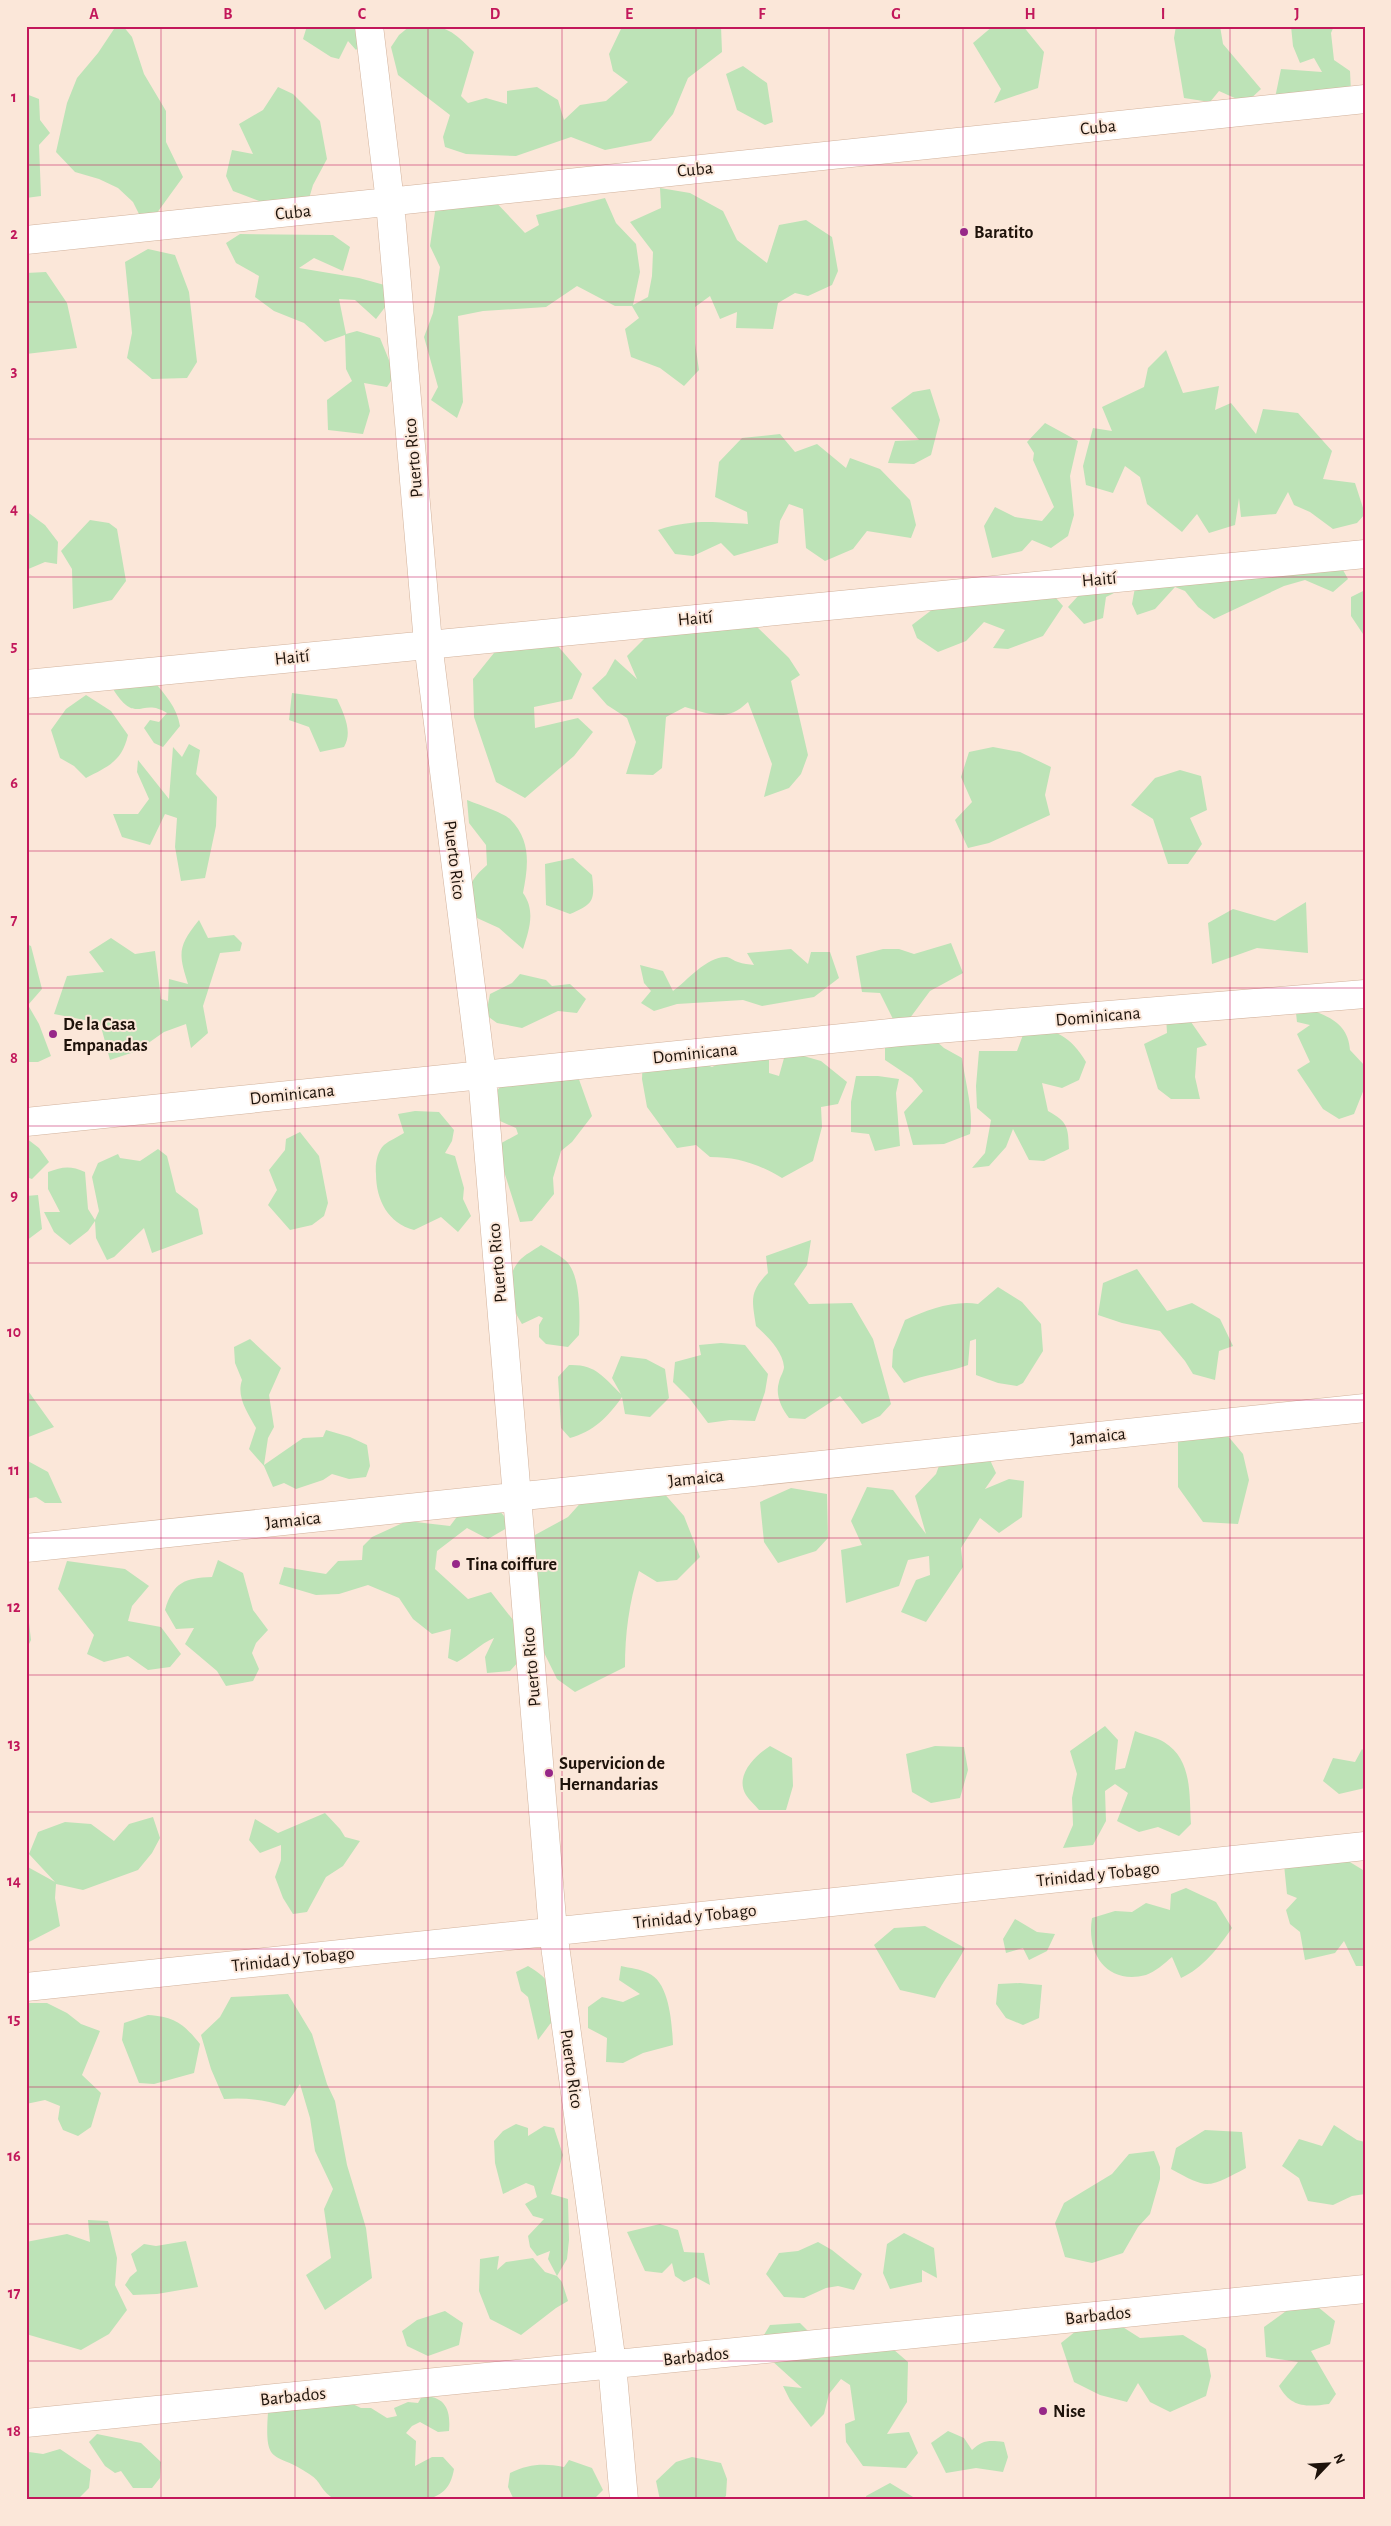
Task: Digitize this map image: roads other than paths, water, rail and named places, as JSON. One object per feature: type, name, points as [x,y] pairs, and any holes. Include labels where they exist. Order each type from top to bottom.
[{"type":"street","name":"Puerto Rico","points":[[369,26],[390,202],[428,643],[482,1075],[553,1931],[612,2364],[624,2500]]},
{"type":"street","name":"Cuba","points":[[26,240],[1365,99]]},
{"type":"street","name":"Haití","points":[[26,684],[428,643],[1365,554]]},
{"type":"street","name":"Dominicana","points":[[26,1122],[900,1032],[1365,994]]},
{"type":"street","name":"Jamaica","points":[[26,1548],[1365,1408]]},
{"type":"street","name":"Trinidad y Tobago","points":[[26,1987],[1365,1846]]},
{"type":"street","name":"Barbados","points":[[26,2423],[1365,2289]]},
{"type":"place","name":"Baratito","points":[[964,232]]},
{"type":"place","name":"De la Casa Empanadas","points":[[53,1034]]},
{"type":"place","name":"Tina coiffure","points":[[456,1564]]},
{"type":"place","name":"Supervicion de Hernandarias","points":[[549,1773]]},
{"type":"place","name":"Nise","points":[[1043,2411]]}]
